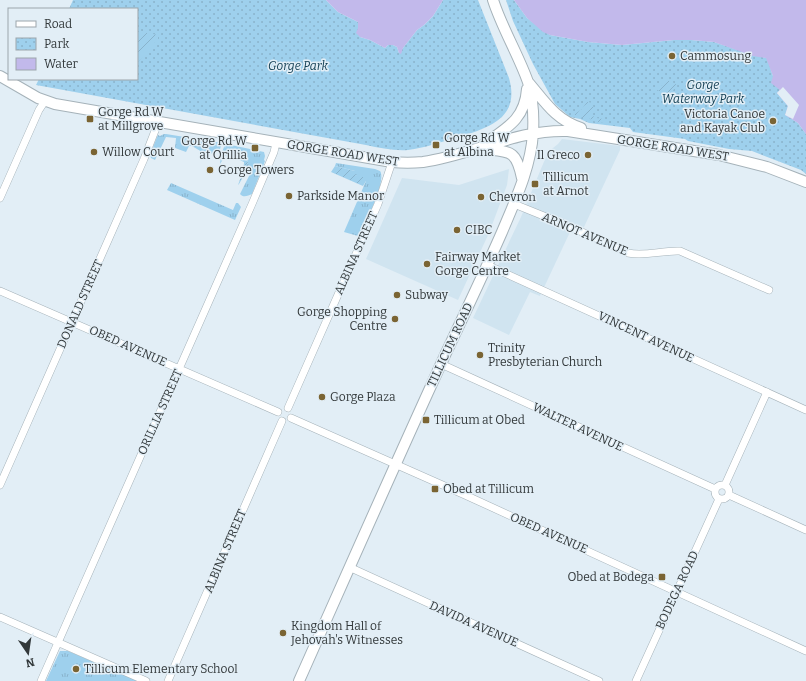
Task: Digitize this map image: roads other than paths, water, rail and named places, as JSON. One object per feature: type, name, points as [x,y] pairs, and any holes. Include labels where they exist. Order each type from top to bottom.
[{"type":"main road","name":"TILLICUM ROAD","points":[[299,681],[349,567],[514,204],[530,154],[533,134],[533,109],[528,82],[502,25],[493,0]]},
{"type":"main road","name":"GORGE ROAD WEST","points":[[0,76],[45,101],[71,108],[392,162],[421,162],[551,130],[602,136],[719,155],[767,167],[806,182]]},
{"type":"main road","points":[[528,82],[562,120],[602,136]]},
{"type":"main road","points":[[477,148],[510,126],[518,117],[524,107],[528,82]]},
{"type":"main road","points":[[477,148],[512,154],[519,165],[522,179]]},
{"type":"street","points":[[0,198],[39,110],[45,101]]},
{"type":"street","name":"DONALD STREET","points":[[0,485],[144,160],[158,123]]},
{"type":"street","name":"ORILLIA STREET","points":[[41,681],[180,369],[274,152],[276,143]]},
{"type":"street","name":"ALBINA STREET","points":[[288,408],[378,204],[392,162]]},
{"type":"street","name":"ARNOT AVENUE","points":[[514,204],[628,253],[638,255],[680,251],[769,290]]},
{"type":"street","name":"VINCENT AVENUE","points":[[487,265],[806,410]]},
{"type":"street","name":"OBED AVENUE","points":[[0,290],[278,412]]},
{"type":"street","name":"WALTER AVENUE","points":[[441,364],[715,489]]},
{"type":"street","points":[[725,485],[767,392]]},
{"type":"street","points":[[282,408],[288,408],[292,413],[291,418],[286,422],[282,421],[278,417],[278,412],[282,408]]},
{"type":"street","name":"OBED AVENUE","points":[[291,418],[677,591],[806,651]]},
{"type":"street","name":"ALBINA STREET","points":[[168,681],[282,421]]},
{"type":"street","points":[[725,485],[719,485],[715,489],[715,495],[719,499],[725,499],[729,495]]},
{"type":"street","points":[[725,485],[729,490],[729,495]]},
{"type":"street","points":[[729,495],[806,530]]},
{"type":"street","name":"BODEGA ROAD","points":[[636,681],[719,499]]},
{"type":"street","name":"DAVIDA AVENUE","points":[[349,567],[599,681]]},
{"type":"street","points":[[0,617],[146,681]]},
{"type":"water","points":[[326,0],[443,0],[433,16],[417,30],[403,48],[401,54],[399,53],[397,47],[393,45],[388,45],[385,48],[370,40],[360,37],[356,33],[358,22],[338,12]]},
{"type":"water","points":[[514,0],[806,0],[806,134],[798,123],[785,115],[788,106],[777,93],[780,90],[771,83],[773,76],[766,58],[753,56],[714,42],[674,40],[622,45],[588,42],[550,35],[543,32],[527,18]]},
{"type":"place","name":"Cammosung","points":[[672,56]]},
{"type":"place","name":"Gorge Rd W at Millgrove","points":[[90,119]]},
{"type":"place","name":"Victoria Canoe and Kayak Club","points":[[773,121]]},
{"type":"place","name":"Gorge Rd W at Albina","points":[[436,145]]},
{"type":"place","name":"Gorge Rd W at Orillia","points":[[255,148]]},
{"type":"place","name":"Willow Court","points":[[94,152]]},
{"type":"place","name":"Il Greco","points":[[588,155]]},
{"type":"place","name":"Gorge Towers","points":[[210,170]]},
{"type":"place","name":"Tillicum at Arnot","points":[[535,184]]},
{"type":"place","name":"Parkside Manor","points":[[289,196]]},
{"type":"place","name":"Chevron","points":[[481,197]]},
{"type":"place","name":"CIBC","points":[[457,230]]},
{"type":"place","name":"Fairway Market Gorge Centre","points":[[427,264]]},
{"type":"place","name":"Subway","points":[[397,295]]},
{"type":"place","name":"Gorge Shopping Centre","points":[[395,319]]},
{"type":"place","name":"Trinity Presbyterian Church","points":[[480,355]]},
{"type":"place","name":"Gorge Plaza","points":[[322,397]]},
{"type":"place","name":"Tillicum at Obed","points":[[426,420]]},
{"type":"place","name":"Obed at Tillicum","points":[[435,489]]},
{"type":"place","name":"Obed at Bodega","points":[[662,577]]},
{"type":"place","name":"Kingdom Hall of Jehovah's Witnesses","points":[[283,633]]},
{"type":"place","name":"Tillicum Elementary School","points":[[76,669]]},
{"type":"park label","name":"Gorge Park","points":[[298,66]]},
{"type":"park label","name":"Gorge Waterway Park","points":[[703,92]]}]
